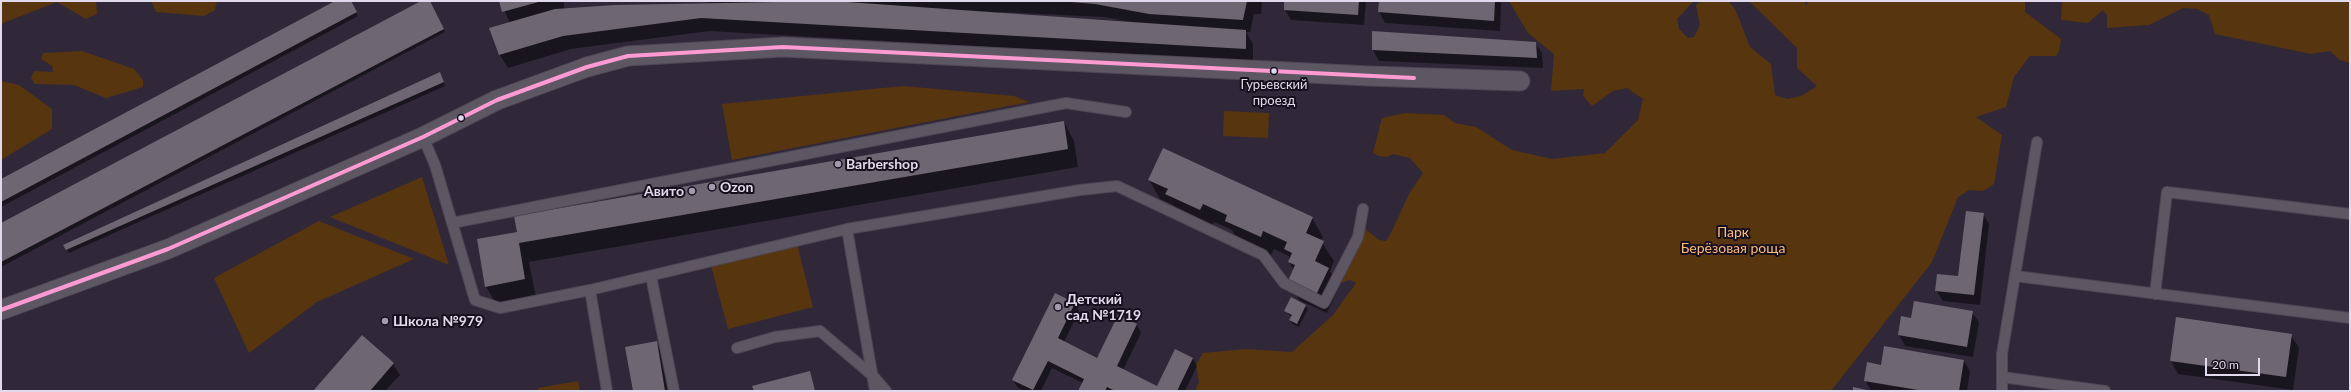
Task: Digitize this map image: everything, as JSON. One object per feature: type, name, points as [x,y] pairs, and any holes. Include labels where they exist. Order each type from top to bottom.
[{"type":"street","points":[[1,310],[168,249],[423,137],[498,100],[587,67],[628,56],[783,47],[1369,76],[1520,81]]},
{"type":"lane","points":[[452,223],[1066,102],[1126,112]]},
{"type":"lane","points":[[423,137],[435,165],[475,300],[500,308],[590,290],[847,229],[1080,190],[1117,186],[1263,255],[1284,283],[1324,303],[1358,237],[1363,209]]},
{"type":"lane","points":[[2002,391],[2002,354],[2037,142]]},
{"type":"lane","points":[[2155,294],[2166,192],[2350,214]]},
{"type":"lane","points":[[847,229],[875,391]]},
{"type":"lane","points":[[651,276],[674,391]]},
{"type":"lane","points":[[2015,276],[2350,318]]},
{"type":"lane","points":[[590,290],[607,391]]},
{"type":"lane","points":[[737,348],[775,337],[820,331],[873,376],[886,391]]},
{"type":"lane","points":[[2002,377],[2105,391]]},
{"type":"green space","points":[[1,1],[96,1],[97,14],[86,19],[57,2],[3,23],[1,29]]},
{"type":"green space","points":[[151,1],[217,1],[215,10],[204,16],[156,12]]},
{"type":"green space","name":"Парк Берёзовая роща","points":[[1509,1],[1694,1],[1677,19],[1679,29],[1688,38],[1694,37],[1700,25],[1696,5],[1701,1],[1729,1],[1736,11],[1750,47],[1771,64],[1775,95],[1787,99],[1801,96],[1817,86],[1797,68],[1797,48],[1749,1],[1805,1],[1806,6],[1808,1],[2025,1],[2025,12],[2061,39],[2059,51],[2056,56],[2030,56],[2014,77],[2006,107],[1976,117],[2002,135],[1994,184],[1983,191],[1969,190],[1958,197],[1932,262],[1831,391],[1195,391],[1199,382],[1196,365],[1203,353],[1246,349],[1292,352],[1333,315],[1356,283],[1350,280],[1337,284],[1364,228],[1379,240],[1386,241],[1409,194],[1423,173],[1410,158],[1393,154],[1387,157],[1379,156],[1373,153],[1382,118],[1405,113],[1444,115],[1455,123],[1476,127],[1512,150],[1552,159],[1605,153],[1638,120],[1643,99],[1627,88],[1613,91],[1592,106],[1583,96],[1584,89],[1551,91],[1554,54],[1528,33]]},
{"type":"green space","points":[[2062,1],[2350,1],[2350,63],[2340,60],[2330,51],[2311,54],[2215,34],[2209,15],[2197,9],[2183,8],[2149,25],[2107,28],[2107,15],[2103,10],[2088,23],[2061,20]]},
{"type":"green space","points":[[82,51],[134,69],[143,80],[143,87],[106,98],[74,85],[35,84],[31,78],[34,71],[53,72],[52,66],[41,59],[43,53]]},
{"type":"green space","points":[[1,81],[19,85],[52,109],[52,129],[1,160]]},
{"type":"green space","points":[[903,86],[1014,96],[1029,102],[732,160],[722,104]]},
{"type":"green space","points":[[1224,111],[1269,113],[1268,138],[1223,136]]},
{"type":"green space","points":[[422,177],[449,265],[330,217]]},
{"type":"green space","points":[[319,221],[414,259],[317,302],[249,353],[214,278]]},
{"type":"green space","points":[[796,240],[813,307],[728,329],[710,262]]},
{"type":"green space","points":[[578,381],[580,391],[538,391],[538,388]]},
{"type":"building","points":[[335,1],[351,1],[357,12],[1,202],[1,179]]},
{"type":"building","points":[[421,1],[430,1],[444,29],[1,262],[1,223]]},
{"type":"building","points":[[499,1],[542,1],[502,12]]},
{"type":"building","points":[[833,1],[1246,30],[1246,49],[701,18],[563,36],[499,55],[489,28],[555,9],[615,5]]},
{"type":"building","points":[[1059,1],[1247,1],[1243,20],[1149,14],[1095,4]]},
{"type":"building","points":[[1284,1],[1359,1],[1358,15],[1284,10]]},
{"type":"building","points":[[1379,1],[1495,1],[1494,21],[1378,12]]},
{"type":"building","points":[[1372,31],[1536,42],[1537,58],[1372,50]]},
{"type":"building","points":[[440,72],[444,82],[66,250],[63,245]]},
{"type":"building","points":[[1064,121],[1068,149],[519,243],[525,279],[485,287],[477,239],[517,232],[514,216]]},
{"type":"building","points":[[1163,148],[1313,217],[1306,233],[1324,241],[1315,261],[1329,268],[1316,295],[1288,281],[1295,265],[1288,262],[1292,253],[1284,249],[1287,242],[1263,231],[1261,237],[1225,221],[1227,215],[1203,204],[1200,210],[1165,194],[1168,189],[1148,180]]},
{"type":"building","points":[[1966,211],[1984,213],[1974,295],[1935,291],[1937,274],[1958,276]]},
{"type":"building","points":[[1055,293],[1075,303],[1058,338],[1097,358],[1118,315],[1137,324],[1117,366],[1157,386],[1175,349],[1193,358],[1177,391],[1115,391],[1107,387],[1105,391],[1078,391],[1084,379],[1048,361],[1033,390],[1012,380]]},
{"type":"building","points":[[1291,297],[1306,305],[1297,324],[1289,320],[1292,315],[1284,311]]},
{"type":"building","points":[[1914,301],[1973,311],[1967,347],[1898,335],[1901,316],[1911,318]]},
{"type":"building","points":[[2176,317],[2292,334],[2286,377],[2170,361]]},
{"type":"building","points":[[362,335],[394,363],[370,391],[313,391]]},
{"type":"building","points":[[657,341],[665,391],[633,391],[625,347]]},
{"type":"building","points":[[1884,346],[1964,360],[1959,391],[1924,391],[1864,381],[1867,362],[1881,365]]},
{"type":"building","points":[[810,371],[815,391],[754,391],[752,386]]},
{"type":"building","points":[[1853,387],[1867,390],[1867,391],[1853,391]]},
{"type":"transit line","points":[[1,310],[168,249],[423,137],[497,100],[587,67],[628,56],[783,47],[1414,78]]},
{"type":"place","name":"Гурьевский проезд","points":[[1274,71]]},
{"type":"place","name":"Barbershop","points":[[838,164]]},
{"type":"place","name":"Ozon","points":[[712,187]]},
{"type":"place","name":"Авито","points":[[692,191]]},
{"type":"place","name":"Детский сад №1719","points":[[1058,307]]},
{"type":"place","name":"Школа №979","points":[[385,321]]}]
